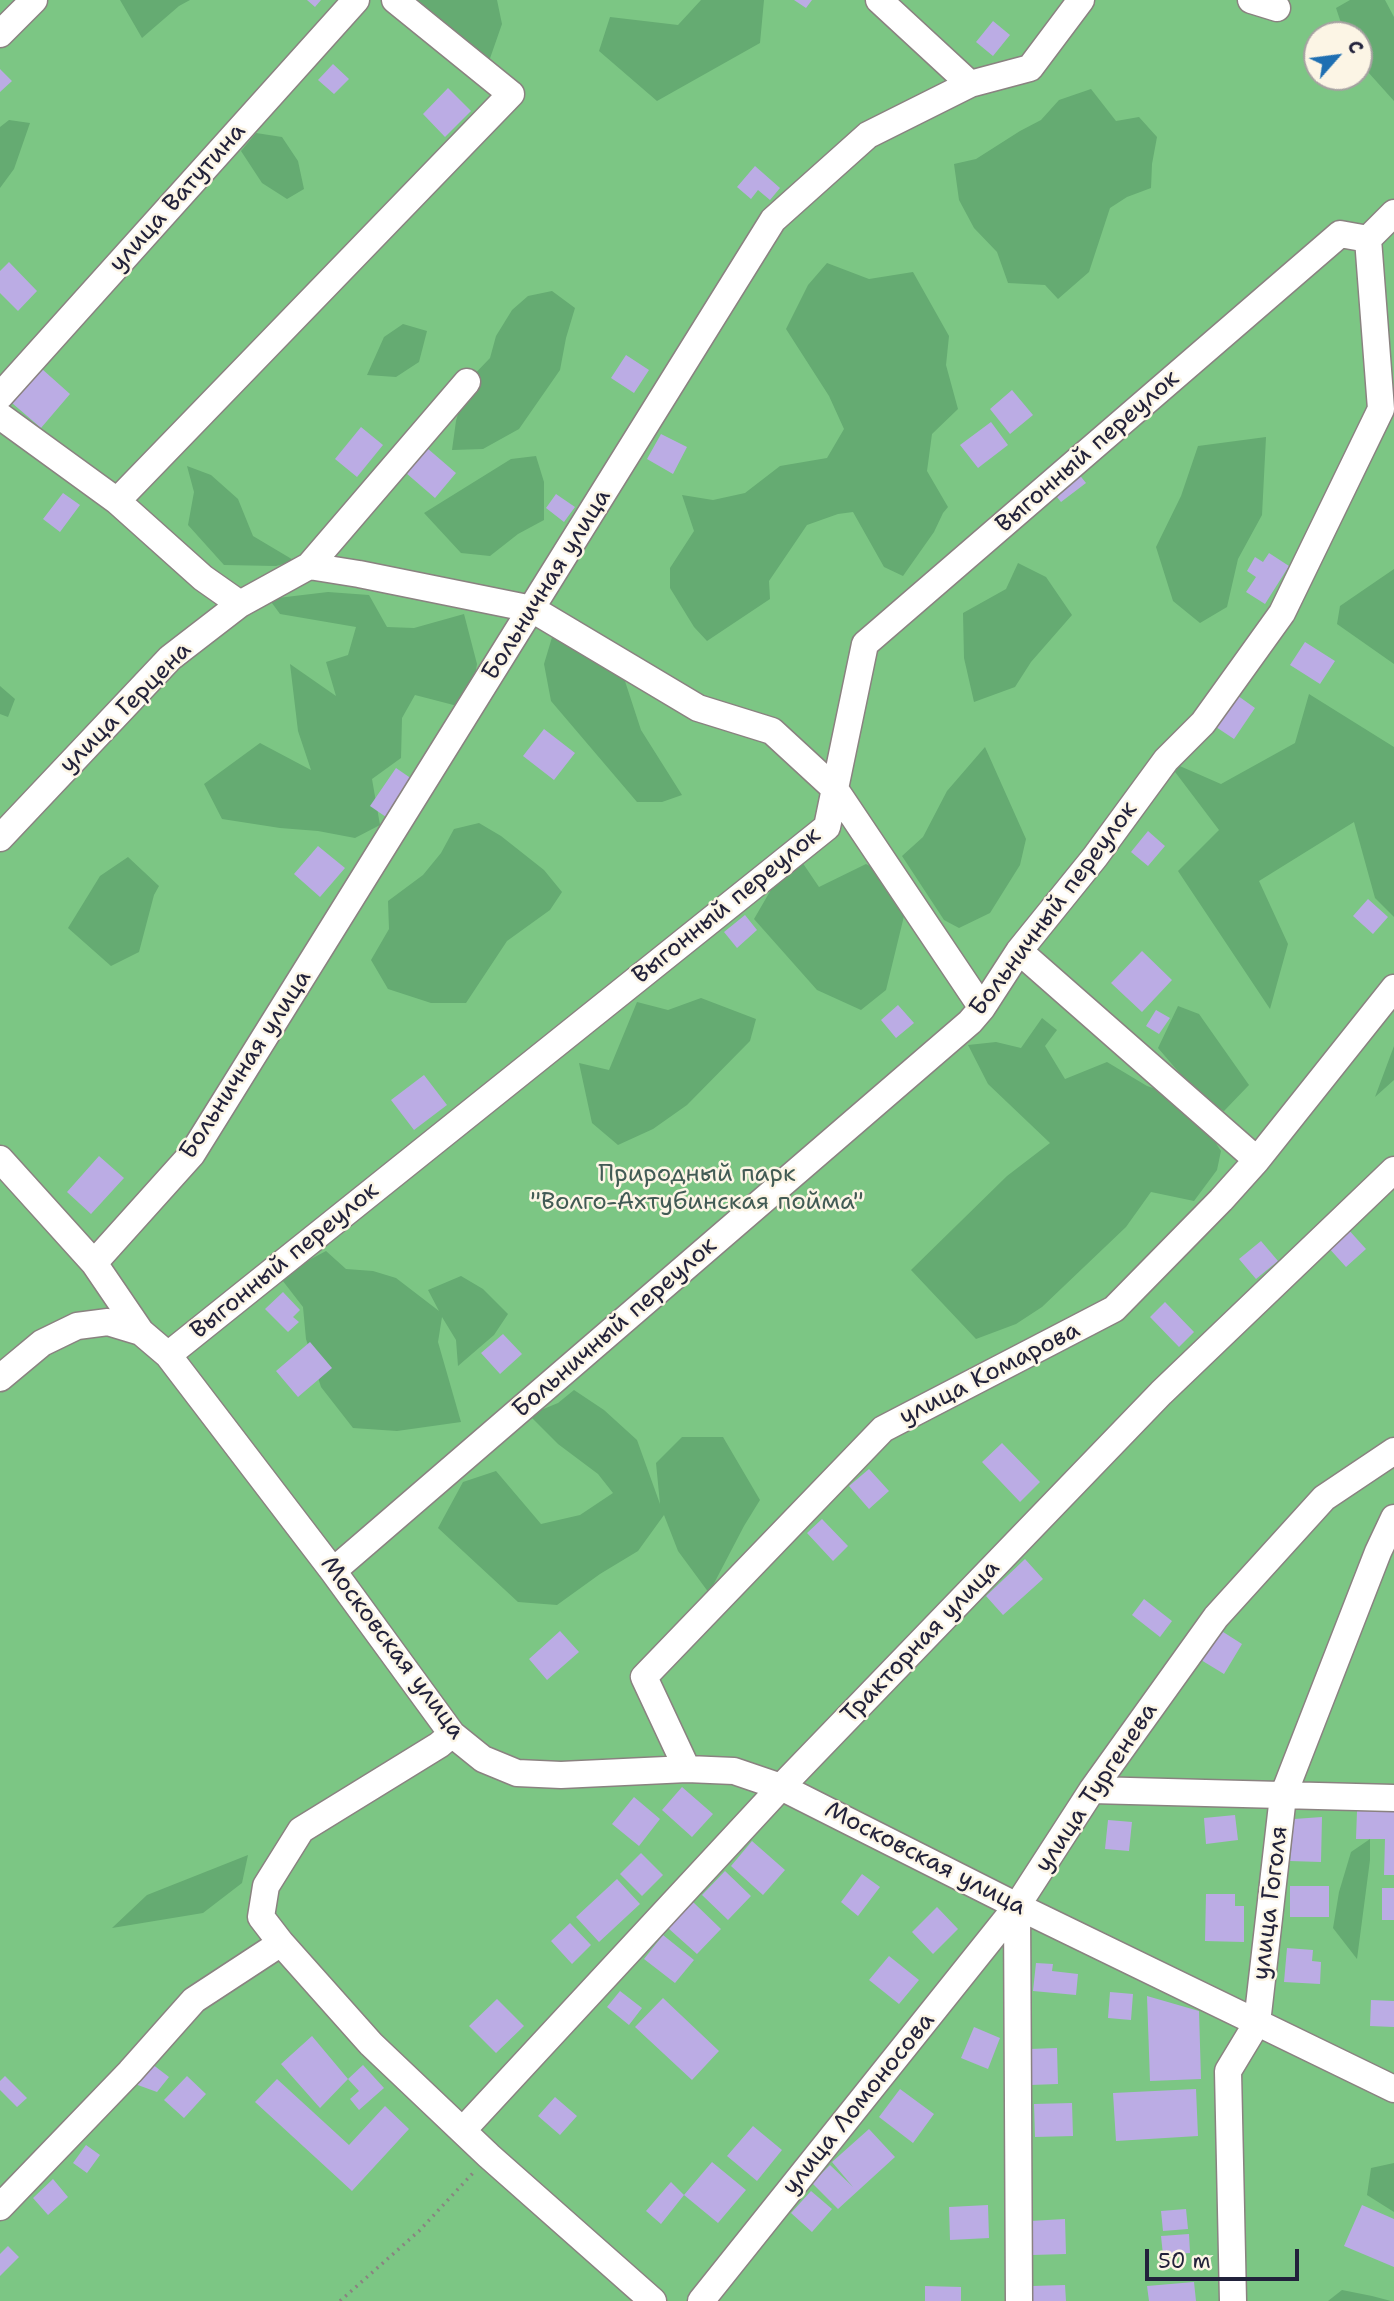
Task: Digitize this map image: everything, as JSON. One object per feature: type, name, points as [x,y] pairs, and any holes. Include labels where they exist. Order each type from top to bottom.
[{"type":"street","points":[[0,34],[34,0]]},
{"type":"street","name":"улица Ватутина","points":[[0,396],[356,0]]},
{"type":"street","points":[[117,501],[511,94],[395,0]]},
{"type":"street","points":[[879,0],[970,84]]},
{"type":"street","name":"Больничная улица","points":[[94,1263],[192,1154],[773,220],[868,135],[970,84],[1030,68],[1081,0]]},
{"type":"street","points":[[1251,0],[1277,9]]},
{"type":"street","points":[[1367,239],[1394,213]]},
{"type":"street","name":"Выгонный переулок","points":[[168,1355],[827,827],[865,644],[1340,234],[1367,239]]},
{"type":"street","name":"Больничный переулок","points":[[332,1571],[970,1022],[982,1008],[1019,951],[1095,857],[1166,760],[1203,723],[1282,613],[1381,409],[1367,239]]},
{"type":"street","name":"улица Герцена","points":[[0,838],[170,658],[240,604],[309,566],[467,382]]},
{"type":"street","points":[[0,416],[117,501],[202,578],[240,604]]},
{"type":"street","points":[[309,566],[532,609],[698,708],[772,731],[835,789],[982,1008]]},
{"type":"street","points":[[1019,951],[1257,1160]]},
{"type":"street","name":"улица Комарова","points":[[687,1769],[644,1677],[883,1429],[1114,1309],[1257,1160],[1394,988]]},
{"type":"street","name":"Московская улица","points":[[0,1160],[94,1263],[141,1332],[168,1355],[452,1734],[483,1759],[517,1773],[561,1775],[687,1769],[734,1771],[781,1787],[1017,1906],[1394,2089]]},
{"type":"street","name":"Тракторная улица","points":[[463,2130],[781,1787],[1161,1393],[1394,1170]]},
{"type":"street","points":[[0,1378],[42,1343],[77,1325],[108,1322],[141,1332]]},
{"type":"street","name":"улица Тургенева","points":[[1017,1906],[1092,1790],[1216,1616],[1324,1498],[1394,1451]]},
{"type":"street","name":"улица Гоголя","points":[[1233,2301],[1228,2071],[1257,2023],[1283,1797],[1378,1552],[1394,1518]]},
{"type":"street","points":[[452,1734],[439,1745],[301,1830],[267,1886],[261,1917],[371,2044],[489,2156],[653,2301]]},
{"type":"street","points":[[1092,1790],[1394,1798]]},
{"type":"street","points":[[1017,1906],[1019,2301]]},
{"type":"street","name":"улица Ломоносова","points":[[701,2301],[1017,1906]]},
{"type":"street","points":[[0,2207],[130,2072],[194,2000],[281,1943]]},
{"type":"path","points":[[340,2301],[419,2231],[489,2156]]},
{"type":"green space","name":"Природный парк \"Волго-Ахтубинская пойма\"","points":[[0,0],[1394,0],[1394,2301],[0,2301]]},
{"type":"green space","points":[[120,0],[190,0],[179,6],[142,38]]},
{"type":"green space","points":[[407,0],[497,0],[502,24],[487,67]]},
{"type":"green space","points":[[701,0],[764,0],[760,43],[657,101],[599,51],[610,17],[678,25]]},
{"type":"green space","points":[[1350,0],[1385,0],[1394,17],[1394,101],[1373,78],[1373,21],[1340,21],[1336,8]]},
{"type":"green space","points":[[1091,89],[1116,121],[1139,117],[1157,137],[1151,188],[1127,197],[1110,208],[1089,272],[1058,299],[1045,285],[1008,283],[997,252],[974,228],[959,200],[954,164],[976,159],[1041,120],[1059,100]]},
{"type":"green space","points":[[9,120],[30,123],[14,169],[0,188],[0,127]]},
{"type":"green space","points":[[256,133],[282,137],[298,161],[304,189],[287,199],[262,183],[241,151]]},
{"type":"green space","points":[[827,263],[869,279],[913,272],[949,336],[946,365],[958,409],[932,434],[927,471],[948,507],[903,576],[884,567],[853,512],[838,514],[807,525],[769,581],[770,599],[707,641],[694,627],[670,588],[670,568],[694,531],[682,495],[713,500],[745,493],[780,466],[827,458],[844,429],[829,396],[786,329],[808,285]]},
{"type":"green space","points":[[552,291],[575,308],[560,370],[519,429],[483,449],[452,450],[456,421],[467,382],[490,358],[496,336],[512,310],[528,296]]},
{"type":"green space","points":[[403,324],[427,331],[419,362],[396,377],[367,375],[384,337]]},
{"type":"green space","points":[[1266,437],[1262,515],[1238,559],[1227,607],[1200,623],[1173,601],[1156,547],[1181,496],[1198,446]]},
{"type":"green space","points":[[536,456],[544,482],[544,520],[518,534],[490,556],[461,553],[424,513],[511,459]]},
{"type":"green space","points":[[187,466],[211,475],[238,499],[253,536],[295,561],[276,566],[224,565],[188,525],[194,492]]},
{"type":"green space","points":[[1018,563],[1046,577],[1072,615],[1031,662],[1015,687],[974,702],[964,658],[963,613],[1006,589]]},
{"type":"green space","points":[[1394,569],[1394,664],[1337,624],[1340,606]]},
{"type":"green space","points":[[328,592],[369,595],[387,627],[414,628],[464,614],[477,664],[469,709],[415,695],[402,718],[401,758],[372,779],[380,825],[355,838],[222,819],[204,784],[260,743],[311,770],[298,731],[290,664],[336,696],[326,662],[348,655],[356,627],[280,614],[269,599]]},
{"type":"green space","points":[[556,624],[622,672],[641,730],[682,795],[662,802],[637,802],[551,701],[544,664]]},
{"type":"green space","points":[[0,686],[15,699],[8,717],[0,714]]},
{"type":"green space","points":[[1309,694],[1394,747],[1394,917],[1375,898],[1354,822],[1259,881],[1288,944],[1270,1009],[1178,871],[1219,830],[1166,760],[1221,784],[1295,743]]},
{"type":"green space","points":[[985,747],[1026,839],[1020,865],[990,913],[959,928],[944,920],[902,856],[923,837],[947,791]]},
{"type":"green space","points":[[479,823],[501,836],[544,870],[562,892],[550,910],[507,941],[466,1003],[431,1003],[388,989],[371,960],[389,929],[388,901],[423,875],[441,853],[454,829]]},
{"type":"green space","points":[[128,857],[159,886],[154,895],[139,952],[111,966],[68,928],[100,876]]},
{"type":"green space","points":[[802,862],[819,887],[866,864],[895,879],[905,912],[886,990],[861,1010],[817,990],[754,919],[772,888]]},
{"type":"green space","points":[[701,998],[756,1019],[750,1041],[687,1105],[653,1129],[618,1145],[592,1123],[579,1063],[609,1070],[637,1002],[668,1010]]},
{"type":"green space","points":[[1178,1006],[1199,1014],[1249,1085],[1224,1111],[1202,1099],[1158,1048]]},
{"type":"green space","points":[[1042,1018],[1057,1030],[1045,1046],[1065,1079],[1107,1062],[1147,1086],[1187,1099],[1221,1151],[1217,1170],[1194,1201],[1151,1192],[1126,1227],[1042,1307],[1016,1324],[976,1339],[911,1270],[1007,1176],[1050,1143],[988,1084],[968,1045],[996,1042],[1021,1048]]},
{"type":"green space","points":[[1394,1046],[1394,1080],[1375,1097]]},
{"type":"green space","points":[[326,1251],[346,1269],[373,1271],[396,1278],[439,1311],[428,1290],[461,1276],[483,1289],[508,1314],[494,1335],[458,1366],[456,1340],[442,1317],[438,1342],[461,1422],[397,1431],[353,1428],[321,1387],[306,1339],[303,1307],[279,1276]]},
{"type":"green space","points":[[574,1390],[604,1410],[637,1440],[660,1504],[656,1463],[682,1437],[723,1437],[760,1500],[709,1593],[678,1551],[664,1515],[638,1551],[557,1605],[518,1602],[438,1528],[463,1482],[496,1471],[541,1524],[580,1515],[613,1493],[598,1474],[558,1444],[529,1415],[558,1403]]},
{"type":"green space","points":[[1370,1839],[1370,1860],[1357,1959],[1333,1928],[1339,1892],[1351,1852]]},
{"type":"green space","points":[[248,1855],[242,1883],[203,1913],[112,1928],[147,1895]]},
{"type":"green space","points":[[1394,2163],[1394,2212],[1367,2195],[1371,2168]]},
{"type":"green space","points":[[1342,2290],[1372,2296],[1391,2301],[1328,2301]]},
{"type":"building","points":[[307,0],[321,0],[315,7]]},
{"type":"building","points":[[794,0],[812,0],[806,8]]},
{"type":"building","points":[[993,21],[1010,35],[993,56],[976,42]]},
{"type":"building","points":[[333,64],[349,79],[334,94],[318,80]]},
{"type":"building","points":[[0,69],[12,81],[0,92]]},
{"type":"building","points":[[448,88],[471,111],[445,137],[423,114]]},
{"type":"building","points":[[755,166],[780,188],[770,200],[758,190],[751,199],[737,187]]},
{"type":"building","points":[[9,262],[37,291],[18,311],[0,293],[0,271]]},
{"type":"building","points":[[626,355],[649,370],[634,393],[611,378]]},
{"type":"building","points":[[42,369],[70,394],[41,428],[12,403]]},
{"type":"building","points":[[1012,390],[1033,415],[1010,434],[990,409]]},
{"type":"building","points":[[991,422],[1008,445],[978,468],[960,445]]},
{"type":"building","points":[[361,427],[383,445],[357,477],[335,459]]},
{"type":"building","points":[[661,434],[687,447],[673,474],[647,459]]},
{"type":"building","points":[[427,448],[456,473],[435,498],[406,473]]},
{"type":"building","points":[[1074,468],[1086,483],[1061,502],[1049,487]]},
{"type":"building","points":[[63,493],[80,505],[60,532],[43,519]]},
{"type":"building","points":[[556,494],[575,507],[564,522],[546,508]]},
{"type":"building","points":[[1269,553],[1289,566],[1265,604],[1246,592],[1256,577],[1247,571],[1255,557],[1263,562]]},
{"type":"building","points":[[1305,642],[1335,661],[1320,684],[1290,665]]},
{"type":"building","points":[[1234,693],[1255,708],[1234,739],[1213,725]]},
{"type":"building","points":[[544,729],[575,753],[554,780],[523,756]]},
{"type":"building","points":[[396,768],[412,779],[386,817],[370,806]]},
{"type":"building","points":[[1148,831],[1165,846],[1148,866],[1131,852]]},
{"type":"building","points":[[318,846],[345,868],[320,897],[294,874]]},
{"type":"building","points":[[1368,899],[1388,917],[1373,934],[1353,916]]},
{"type":"building","points":[[745,915],[757,930],[737,948],[724,932]]},
{"type":"building","points":[[1142,951],[1172,980],[1142,1012],[1111,983]]},
{"type":"building","points":[[898,1005],[914,1023],[896,1038],[881,1020]]},
{"type":"building","points":[[1156,1010],[1170,1018],[1159,1034],[1146,1026]]},
{"type":"building","points":[[424,1075],[447,1105],[414,1130],[391,1100]]},
{"type":"building","points":[[99,1156],[124,1178],[91,1214],[67,1192]]},
{"type":"building","points":[[1347,1228],[1366,1249],[1346,1267],[1327,1246]]},
{"type":"building","points":[[1261,1241],[1278,1261],[1256,1279],[1239,1259]]},
{"type":"building","points":[[283,1292],[300,1310],[293,1317],[299,1322],[288,1332],[265,1309]]},
{"type":"building","points":[[1165,1302],[1194,1332],[1179,1347],[1150,1317]]},
{"type":"building","points":[[503,1334],[522,1354],[500,1374],[481,1353]]},
{"type":"building","points":[[310,1342],[332,1368],[298,1397],[276,1371]]},
{"type":"building","points":[[1002,1443],[1040,1482],[1020,1502],[982,1462]]},
{"type":"building","points":[[869,1469],[889,1491],[869,1509],[849,1486]]},
{"type":"building","points":[[822,1519],[848,1546],[833,1561],[807,1533]]},
{"type":"building","points":[[1025,1559],[1043,1579],[1003,1615],[986,1596]]},
{"type":"building","points":[[1144,1599],[1172,1621],[1160,1637],[1132,1615]]},
{"type":"building","points":[[1220,1630],[1242,1644],[1224,1674],[1201,1660]]},
{"type":"building","points":[[560,1631],[579,1652],[547,1680],[529,1659]]},
{"type":"building","points":[[682,1787],[713,1814],[692,1837],[662,1810]]},
{"type":"building","points":[[634,1797],[660,1819],[639,1846],[612,1824]]},
{"type":"building","points":[[1357,1811],[1394,1811],[1394,1875],[1384,1875],[1385,1839],[1356,1839]]},
{"type":"building","points":[[1235,1815],[1238,1840],[1206,1844],[1204,1818]]},
{"type":"building","points":[[1322,1817],[1321,1862],[1290,1861],[1294,1819]]},
{"type":"building","points":[[1108,1820],[1132,1822],[1129,1851],[1105,1849]]},
{"type":"building","points":[[752,1841],[785,1870],[763,1895],[731,1866]]},
{"type":"building","points":[[641,1853],[663,1875],[642,1896],[620,1874]]},
{"type":"building","points":[[725,1871],[751,1896],[728,1920],[702,1895]]},
{"type":"building","points":[[862,1874],[880,1887],[858,1916],[841,1902]]},
{"type":"building","points":[[617,1879],[640,1904],[599,1942],[576,1917]]},
{"type":"building","points":[[1290,1886],[1329,1886],[1329,1917],[1290,1917]]},
{"type":"building","points":[[1382,1888],[1394,1888],[1394,1920],[1382,1920]]},
{"type":"building","points":[[1206,1894],[1235,1894],[1235,1906],[1244,1906],[1244,1942],[1205,1941]]},
{"type":"building","points":[[693,1902],[721,1929],[697,1954],[668,1928]]},
{"type":"building","points":[[937,1907],[958,1929],[933,1954],[912,1932]]},
{"type":"building","points":[[570,1923],[591,1945],[572,1964],[551,1941]]},
{"type":"building","points":[[663,1935],[694,1960],[675,1983],[644,1959]]},
{"type":"building","points":[[1287,1948],[1313,1950],[1312,1961],[1321,1962],[1320,1984],[1284,1982]]},
{"type":"building","points":[[889,1956],[919,1980],[899,2004],[869,1980]]},
{"type":"building","points":[[1036,1963],[1053,1964],[1052,1971],[1078,1974],[1076,1995],[1033,1991]]},
{"type":"building","points":[[620,1991],[642,2008],[629,2025],[607,2007]]},
{"type":"building","points":[[1110,1992],[1133,1994],[1131,2020],[1108,2018]]},
{"type":"building","points":[[1147,1996],[1199,2011],[1201,2079],[1150,2081]]},
{"type":"building","points":[[663,1998],[719,2051],[692,2080],[635,2027]]},
{"type":"building","points":[[497,1999],[524,2026],[496,2053],[469,2026]]},
{"type":"building","points":[[1371,2000],[1394,2001],[1394,2027],[1370,2026]]},
{"type":"building","points":[[974,2027],[1000,2038],[988,2069],[961,2058]]},
{"type":"building","points":[[312,2036],[348,2079],[320,2108],[281,2064]]},
{"type":"building","points":[[1057,2048],[1058,2084],[1030,2085],[1029,2049]]},
{"type":"building","points":[[152,2064],[169,2077],[157,2092],[135,2084]]},
{"type":"building","points":[[363,2065],[384,2088],[359,2110],[350,2099],[359,2091],[348,2079]]},
{"type":"building","points":[[5,2076],[27,2098],[17,2107],[0,2090],[0,2081]]},
{"type":"building","points":[[187,2076],[206,2094],[184,2118],[164,2100]]},
{"type":"building","points":[[277,2079],[349,2145],[385,2106],[409,2129],[352,2191],[255,2102]]},
{"type":"building","points":[[900,2089],[934,2114],[913,2143],[879,2117]]},
{"type":"building","points":[[1196,2089],[1198,2136],[1116,2141],[1113,2093]]},
{"type":"building","points":[[555,2097],[577,2116],[560,2135],[538,2116]]},
{"type":"building","points":[[1072,2103],[1073,2136],[1035,2137],[1034,2104]]},
{"type":"building","points":[[753,2126],[782,2150],[757,2181],[727,2156]]},
{"type":"building","points":[[869,2129],[895,2157],[838,2209],[812,2183],[830,2165],[853,2187],[832,2162]]},
{"type":"building","points":[[86,2145],[100,2155],[87,2173],[73,2163]]},
{"type":"building","points":[[712,2162],[746,2190],[718,2223],[684,2195]]},
{"type":"building","points":[[53,2179],[68,2197],[48,2215],[33,2198]]},
{"type":"building","points":[[671,2182],[684,2195],[661,2224],[646,2211]]},
{"type":"building","points":[[811,2191],[832,2209],[812,2232],[791,2213]]},
{"type":"building","points":[[988,2205],[989,2238],[950,2240],[949,2207]]},
{"type":"building","points":[[1362,2205],[1394,2219],[1394,2267],[1344,2246]]},
{"type":"building","points":[[1186,2209],[1188,2229],[1163,2231],[1161,2211]]},
{"type":"building","points":[[1065,2219],[1066,2254],[1032,2255],[1030,2221]]},
{"type":"building","points":[[1189,2234],[1190,2253],[1163,2255],[1161,2236]]},
{"type":"building","points":[[8,2246],[19,2257],[0,2276],[0,2254]]},
{"type":"building","points":[[1194,2282],[1196,2301],[1149,2301],[1147,2286]]},
{"type":"building","points":[[1065,2285],[1066,2301],[1032,2301],[1032,2286]]},
{"type":"building","points":[[925,2286],[961,2287],[961,2301],[925,2301]]}]
